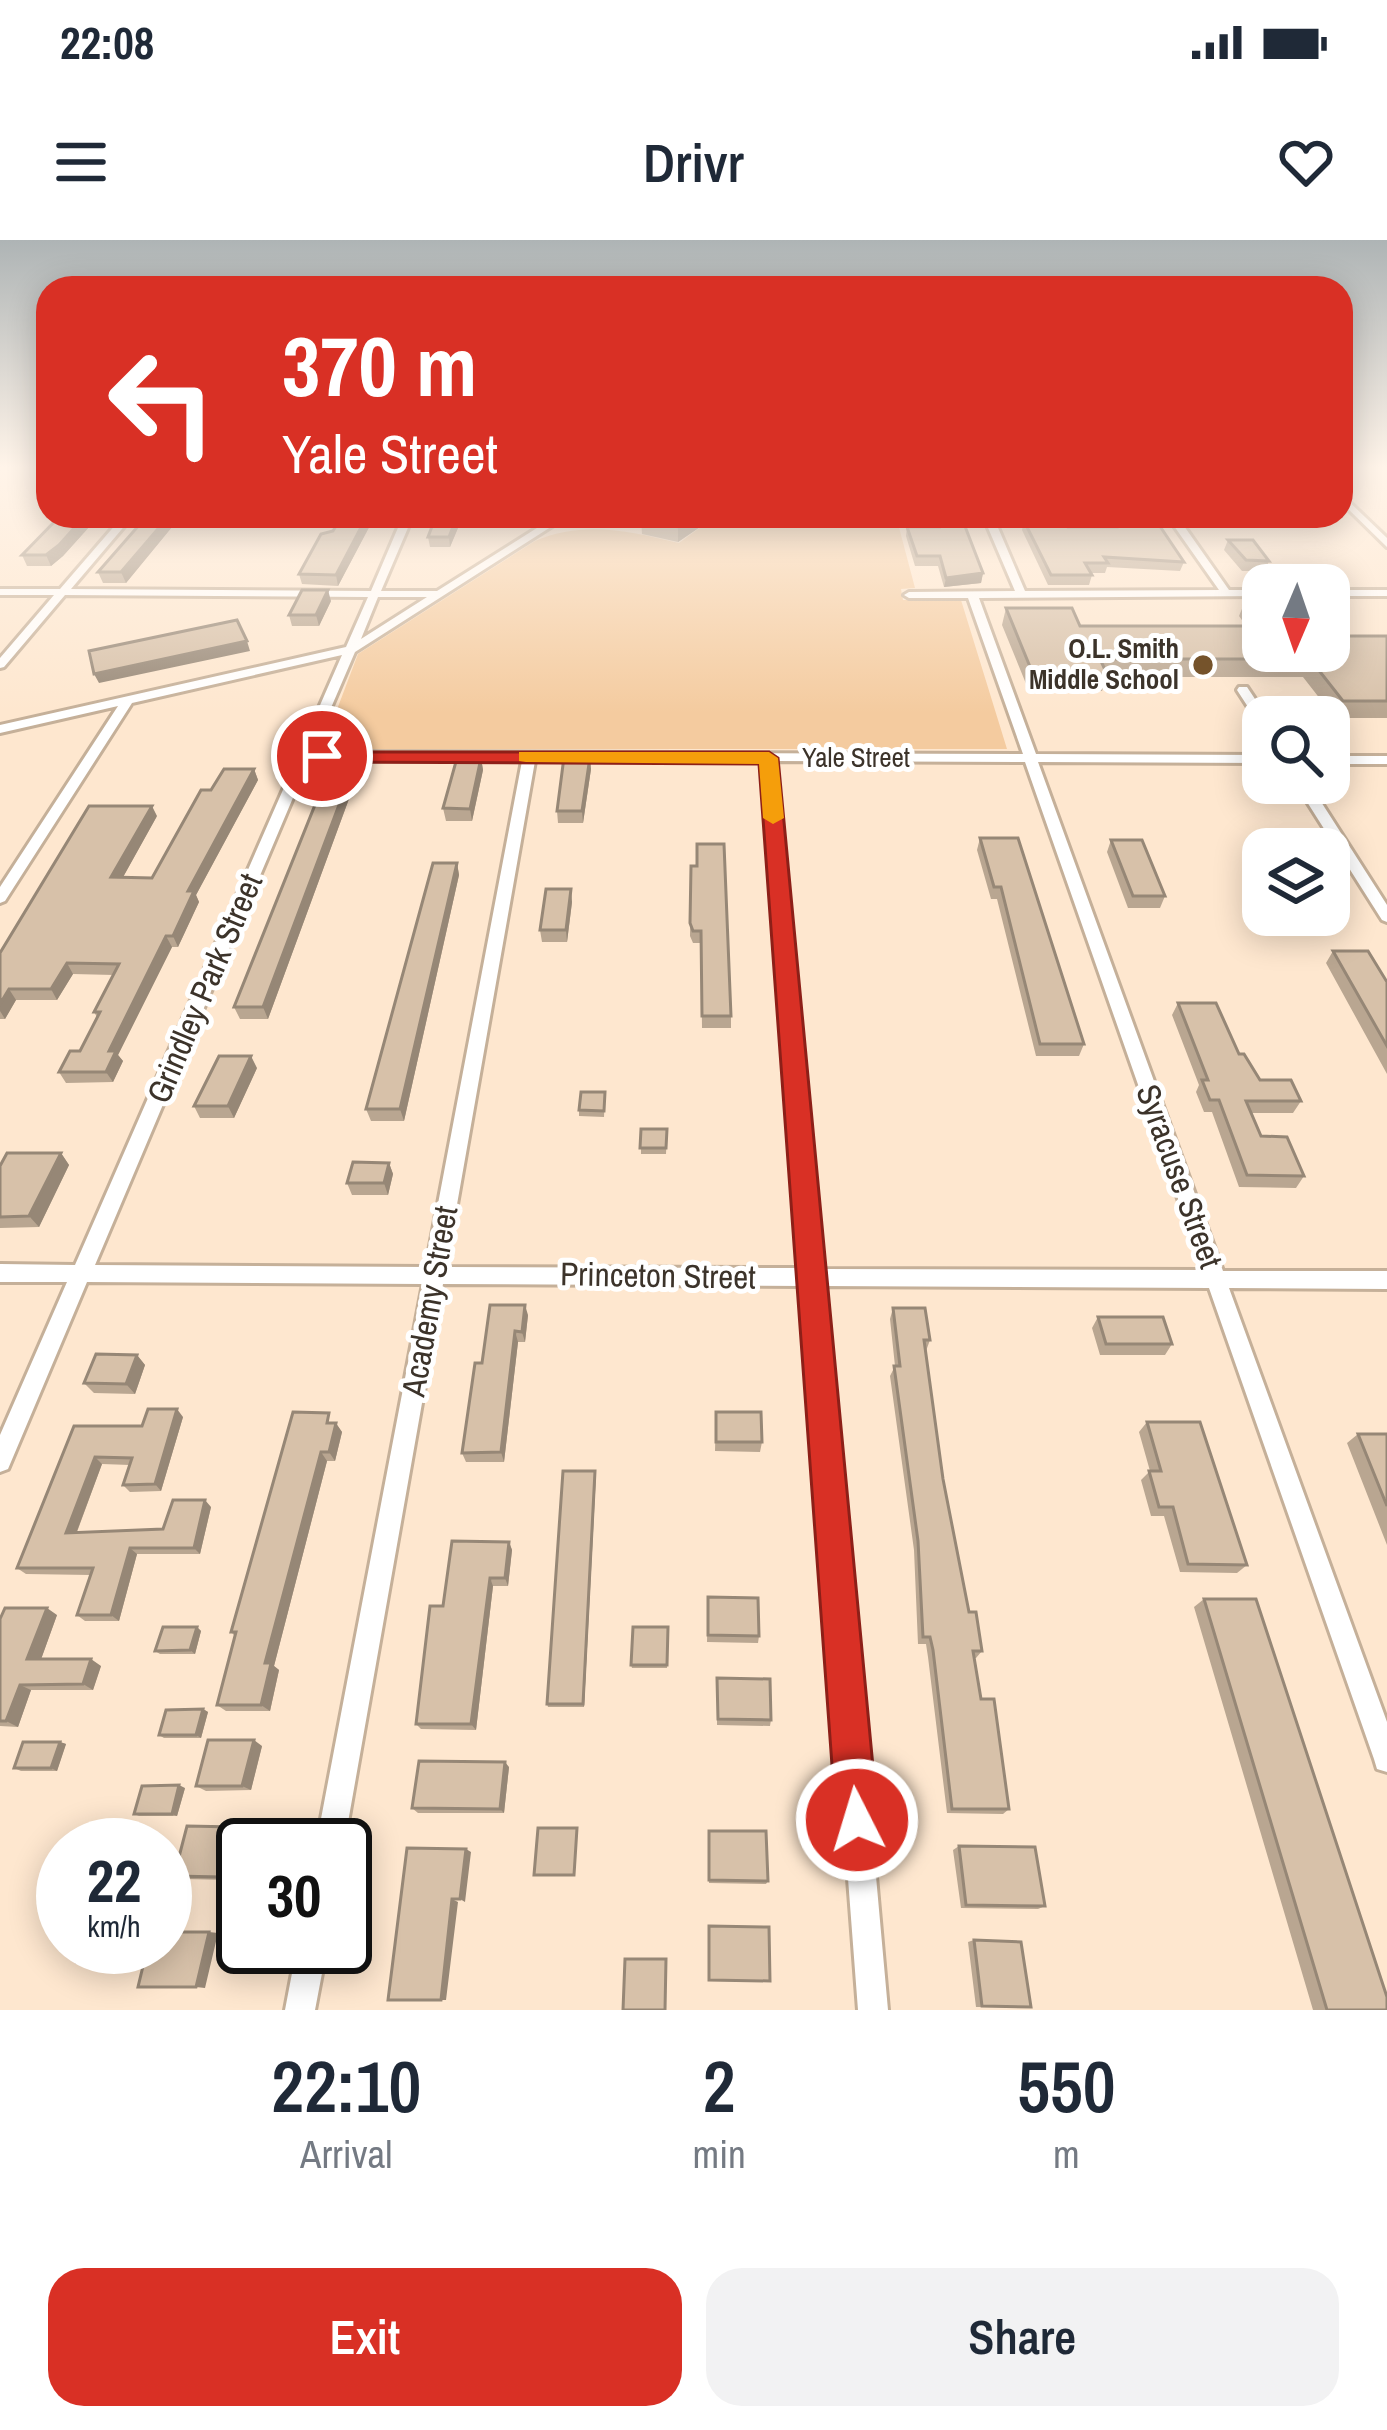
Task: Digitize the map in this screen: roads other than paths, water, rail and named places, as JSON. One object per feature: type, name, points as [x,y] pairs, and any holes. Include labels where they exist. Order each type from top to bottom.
[{"type":"street","points":[[0,664],[101,548]]},
{"type":"street","name":"Grindley Park Street","points":[[0,1461],[394,548]]},
{"type":"street","points":[[0,729],[352,650],[513,548]]},
{"type":"street","points":[[1001,548],[1021,594]]},
{"type":"street","points":[[1194,548],[1226,593]]},
{"type":"street","points":[[0,592],[439,594]]},
{"type":"street","points":[[909,595],[1242,593]]},
{"type":"street","points":[[1350,593],[1387,593]]},
{"type":"street","name":"Syracuse Street","points":[[972,594],[1387,1759]]},
{"type":"street","points":[[1243,690],[1247,696]]},
{"type":"street","points":[[0,898],[127,701]]},
{"type":"street","name":"Yale Street","points":[[305,756],[1242,759]]},
{"type":"street","name":"Academy Street","points":[[335,1818],[529,757]]},
{"type":"street","points":[[769,758],[873,2010]]},
{"type":"street","points":[[1350,760],[1387,760]]},
{"type":"street","points":[[1315,804],[1387,917]]},
{"type":"street","name":"Princeton Street","points":[[0,1273],[1387,1280]]},
{"type":"street","points":[[300,2010],[307,1974]]},
{"type":"place","name":"O.L. Smith Middle School","points":[[1203,665]]}]
